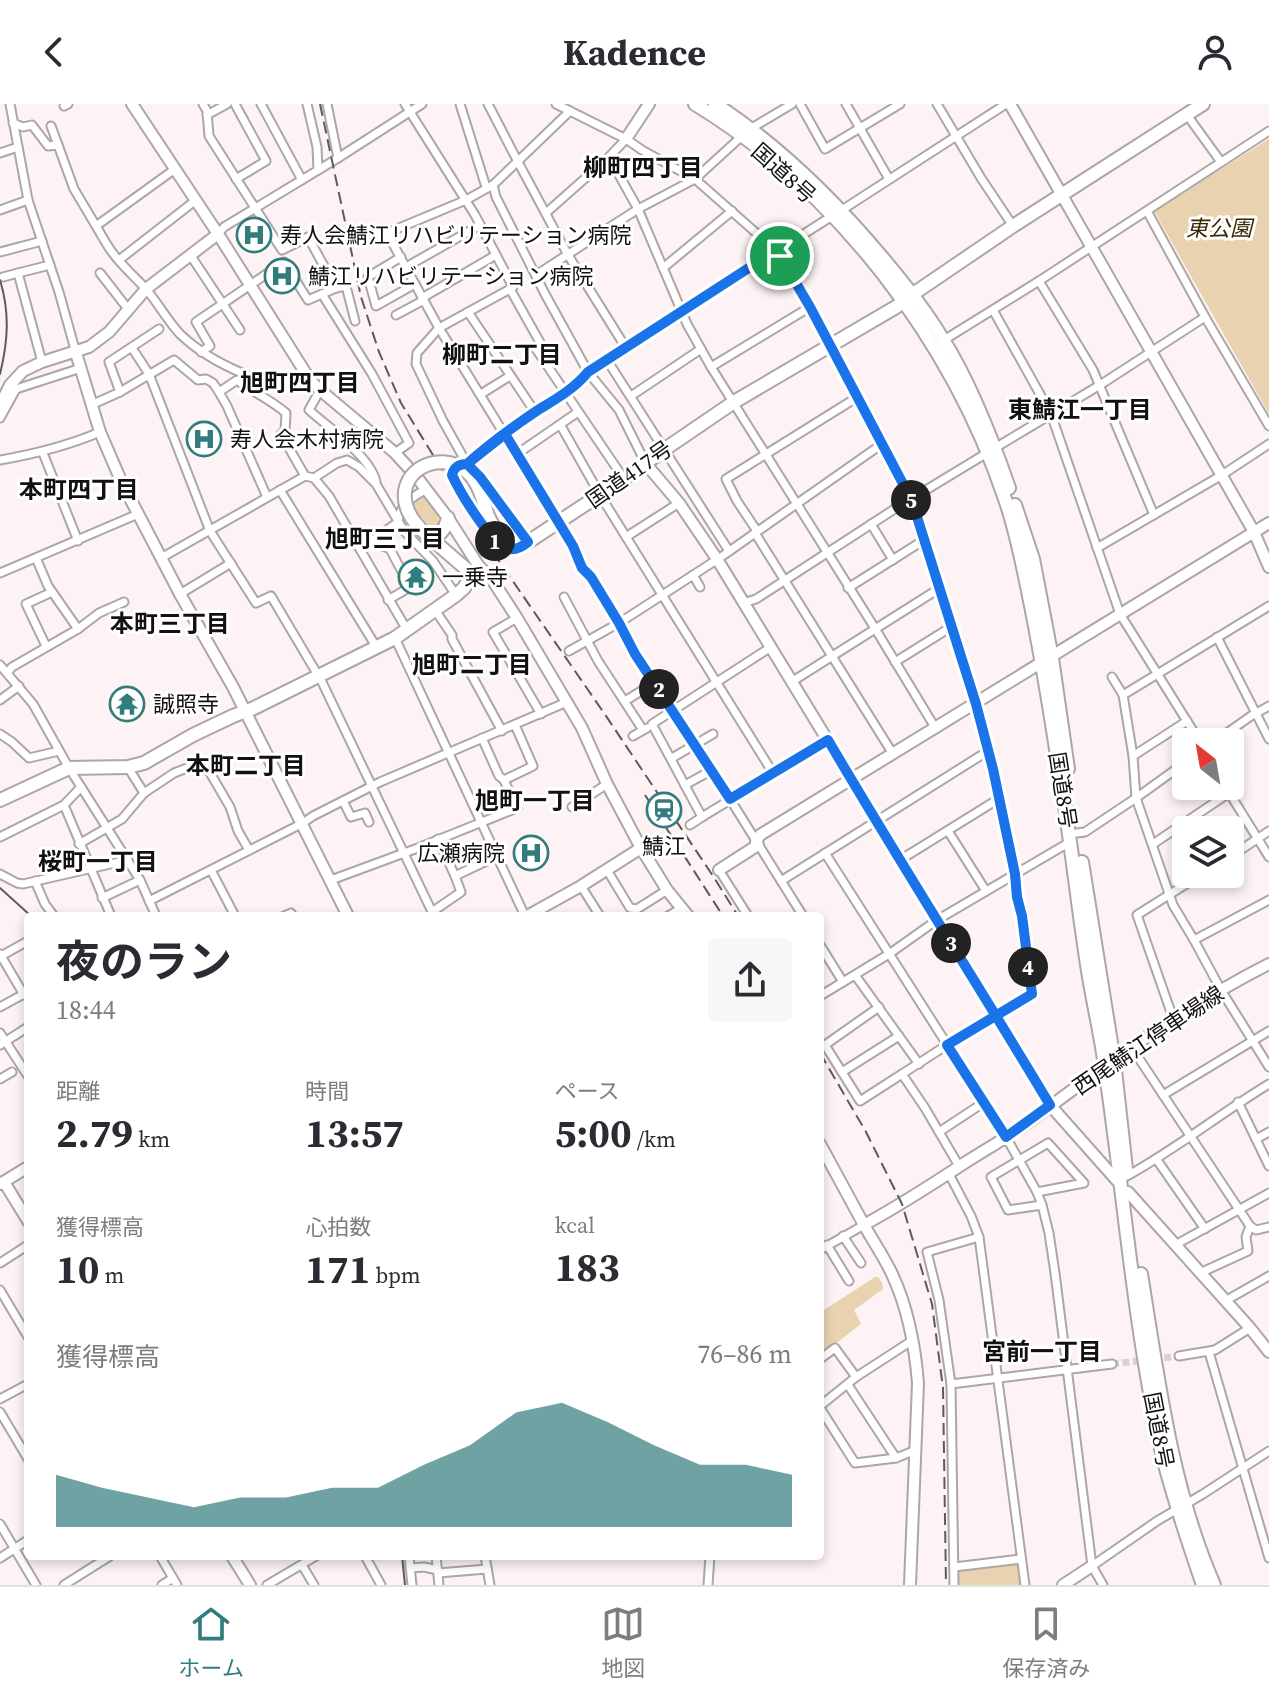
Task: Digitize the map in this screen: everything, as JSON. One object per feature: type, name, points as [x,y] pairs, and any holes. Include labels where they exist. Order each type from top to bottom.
[{"type":"highway","name":"国道8号","points":[[695,104],[787,159],[944,340],[1033,559],[1074,837],[1122,1123],[1125,1184],[1181,1507],[1203,1585]]},
{"type":"highway","name":"国道8号","points":[[715,104],[746,132]]},
{"type":"highway","name":"国道417号","points":[[528,542],[734,402],[830,348],[908,298],[1184,109],[1203,104]]},
{"type":"highway","name":"国道8号","points":[[908,298],[991,450]]},
{"type":"highway","points":[[69,768],[129,769],[146,765],[245,712],[377,648],[456,595],[475,570],[427,535],[406,508],[404,491],[408,480],[415,471],[431,463],[454,464],[468,472],[494,529],[503,539],[519,544],[528,542]]},
{"type":"highway","points":[[427,535],[441,534],[448,518]]},
{"type":"highway","points":[[0,800],[69,768],[138,765],[193,735],[245,712]]},
{"type":"highway","name":"国道8号","points":[[1181,1507],[1214,1585]]},
{"type":"street","points":[[10,104],[28,200],[100,432],[138,514],[233,687],[346,912]]},
{"type":"street","points":[[132,104],[301,368],[318,389],[395,453],[448,518],[475,570],[493,581],[582,728],[641,848],[685,912]]},
{"type":"street","points":[[203,104],[209,136],[282,250],[308,237],[336,288]]},
{"type":"street","points":[[207,115],[227,104]]},
{"type":"street","points":[[235,104],[266,161],[236,179]]},
{"type":"street","points":[[261,104],[302,180]]},
{"type":"street","points":[[307,104],[317,147],[318,170]]},
{"type":"street","points":[[327,104],[338,158]]},
{"type":"street","points":[[0,405],[10,385],[23,371],[89,347],[109,332],[146,289],[224,227],[338,158],[408,108],[422,104]]},
{"type":"street","points":[[472,104],[461,106],[490,186],[588,372],[619,410],[646,464],[679,503],[717,559],[1050,1105],[1125,1184],[1268,1350]]},
{"type":"street","points":[[488,104],[568,255],[626,348]]},
{"type":"street","points":[[556,104],[626,139],[695,179],[775,251],[810,307],[911,499],[976,704],[1000,798],[1022,916],[1032,994],[860,1101],[825,1045],[879,1007]]},
{"type":"street","points":[[546,213],[609,157],[626,139],[649,104]]},
{"type":"street","points":[[536,275],[638,209],[695,179],[746,132],[792,104]]},
{"type":"street","points":[[800,104],[825,149],[900,104]]},
{"type":"street","points":[[846,104],[889,179]]},
{"type":"street","points":[[937,104],[1013,226]]},
{"type":"street","points":[[408,108],[466,200],[513,287],[439,328],[417,353],[416,364],[467,464],[528,542],[519,548],[509,549],[496,542],[485,529],[452,475],[455,468],[467,464],[581,381],[588,372],[1008,104],[1222,475],[1254,532],[1269,567]]},
{"type":"street","points":[[1184,109],[1221,162]]},
{"type":"street","points":[[570,111],[490,186],[466,200],[387,233],[439,328],[573,546],[582,568],[591,577],[635,654],[800,912]]},
{"type":"street","points":[[13,123],[23,127],[32,125],[48,146],[58,145]]},
{"type":"street","points":[[51,126],[74,189],[96,226],[114,254],[146,289],[173,326],[201,352],[227,366],[282,385],[318,389]]},
{"type":"street","points":[[944,340],[1269,131]]},
{"type":"street","points":[[0,153],[18,147]]},
{"type":"street","points":[[609,157],[638,209],[681,312],[711,367],[936,729]]},
{"type":"street","points":[[96,226],[175,169]]},
{"type":"street","points":[[0,210],[28,200]]},
{"type":"street","points":[[119,260],[196,200]]},
{"type":"street","points":[[663,268],[732,211]]},
{"type":"street","points":[[1147,211],[1269,426]]},
{"type":"street","points":[[406,267],[480,225]]},
{"type":"street","points":[[0,252],[42,241]]},
{"type":"street","points":[[396,315],[496,255]]},
{"type":"street","points":[[191,256],[240,330]]},
{"type":"street","points":[[401,257],[368,277],[376,306],[415,284]]},
{"type":"street","points":[[201,352],[210,346],[196,322],[284,262],[308,300]]},
{"type":"street","points":[[3,277],[50,265]]},
{"type":"street","points":[[18,273],[42,362]]},
{"type":"street","points":[[100,273],[128,309]]},
{"type":"street","points":[[1039,281],[1093,370],[1154,515]]},
{"type":"street","points":[[299,305],[346,286],[355,321]]},
{"type":"street","points":[[510,289],[542,346],[536,349],[624,479]]},
{"type":"street","points":[[322,294],[372,374],[409,443],[395,453]]},
{"type":"street","points":[[711,367],[810,307]]},
{"type":"street","points":[[993,310],[1051,414],[1120,614],[1191,728]]},
{"type":"street","points":[[468,312],[535,412]]},
{"type":"street","points":[[743,603],[756,599],[1205,317]]},
{"type":"street","points":[[120,392],[109,362],[159,329]]},
{"type":"street","points":[[132,348],[149,374],[210,531],[256,603],[271,596],[319,676],[432,912]]},
{"type":"street","points":[[631,396],[701,349]]},
{"type":"street","points":[[91,405],[174,360],[198,380],[206,379],[213,383],[227,406],[267,497]]},
{"type":"street","points":[[607,360],[729,551]]},
{"type":"street","points":[[0,418],[16,389],[81,368]]},
{"type":"street","points":[[481,394],[510,376]]},
{"type":"street","points":[[219,392],[237,380],[286,413],[285,431],[281,434],[305,476]]},
{"type":"street","points":[[318,389],[309,410],[365,459],[373,470],[376,484]]},
{"type":"street","points":[[856,398],[726,479],[893,754]]},
{"type":"street","points":[[517,454],[578,412]]},
{"type":"street","points":[[561,426],[600,495],[773,773]]},
{"type":"street","points":[[0,460],[43,453],[100,432]]},
{"type":"street","points":[[569,651],[662,596],[882,444]]},
{"type":"street","points":[[1097,548],[1269,444]]},
{"type":"street","points":[[43,453],[78,541]]},
{"type":"street","points":[[314,478],[347,460],[359,467],[376,484],[398,522],[433,561],[456,595]]},
{"type":"street","points":[[161,558],[305,476],[314,478],[329,496],[388,600],[449,751],[524,912]]},
{"type":"street","points":[[360,549],[398,522],[400,510],[427,489]]},
{"type":"street","points":[[280,490],[377,648]]},
{"type":"street","points":[[626,537],[679,503]]},
{"type":"street","points":[[1,570],[138,514]]},
{"type":"street","points":[[745,912],[719,870],[757,844],[760,835],[1269,523]]},
{"type":"street","points":[[871,524],[893,560]]},
{"type":"street","points":[[378,537],[390,549],[410,587],[388,600]]},
{"type":"street","points":[[848,588],[924,540]]},
{"type":"street","points":[[36,558],[52,592],[78,629]]},
{"type":"street","points":[[180,594],[231,563]]},
{"type":"street","points":[[693,575],[700,587]]},
{"type":"street","points":[[791,680],[940,588]]},
{"type":"street","points":[[46,646],[26,604],[52,592]]},
{"type":"street","points":[[564,597],[643,730]]},
{"type":"street","points":[[8,672],[99,613],[124,602]]},
{"type":"street","points":[[1123,695],[1269,606]]},
{"type":"street","points":[[435,610],[452,635],[502,731]]},
{"type":"street","points":[[485,638],[517,618]]},
{"type":"street","points":[[895,662],[951,627]]},
{"type":"street","points":[[493,632],[541,714]]},
{"type":"street","points":[[1217,637],[1269,739]]},
{"type":"street","points":[[633,736],[771,647]]},
{"type":"street","points":[[0,665],[33,704],[69,768],[140,880],[154,912]]},
{"type":"street","points":[[1112,677],[1123,695],[1136,798],[1173,905],[1269,1067]]},
{"type":"street","points":[[625,701],[654,683]]},
{"type":"street","points":[[0,700],[19,686]]},
{"type":"street","points":[[149,901],[372,786],[567,702]]},
{"type":"street","points":[[1234,728],[1269,706]]},
{"type":"street","points":[[1133,756],[1187,721]]},
{"type":"street","points":[[652,724],[702,817]]},
{"type":"street","points":[[504,780],[534,769],[515,725]]},
{"type":"street","points":[[0,734],[29,758],[59,751]]},
{"type":"street","points":[[672,758],[713,734]]},
{"type":"street","points":[[331,880],[517,808],[482,738]]},
{"type":"street","points":[[690,825],[828,740]]},
{"type":"street","points":[[781,881],[988,751]]},
{"type":"street","points":[[79,844],[122,819],[144,793],[174,773],[192,766],[209,771],[230,807],[249,850]]},
{"type":"street","points":[[129,769],[144,793]]},
{"type":"street","points":[[685,785],[712,770]]},
{"type":"street","points":[[824,994],[937,920],[1085,832],[1172,772]]},
{"type":"street","points":[[572,807],[607,784]]},
{"type":"street","points":[[0,837],[64,805],[81,787]]},
{"type":"street","points":[[900,860],[1000,798]]},
{"type":"street","points":[[1153,844],[1213,800]]},
{"type":"street","points":[[1233,800],[1269,857]]},
{"type":"street","points":[[343,801],[351,817],[365,813],[369,822]]},
{"type":"street","points":[[64,805],[109,912]]},
{"type":"street","points":[[948,831],[986,891]]},
{"type":"street","points":[[1244,848],[1269,831]]},
{"type":"street","points":[[435,912],[461,892],[438,839]]},
{"type":"street","points":[[545,912],[641,848]]},
{"type":"street","points":[[825,853],[1006,1137],[1042,1205],[1055,1273],[1092,1566],[1103,1585]]},
{"type":"street","points":[[455,876],[497,856]]},
{"type":"street","points":[[0,874],[23,884],[128,860]]},
{"type":"street","points":[[211,870],[233,912]]},
{"type":"street","points":[[607,870],[630,908],[637,909],[667,890]]},
{"type":"street","points":[[102,898],[140,880]]},
{"type":"street","points":[[35,881],[51,912]]},
{"type":"street","points":[[581,886],[597,912]]},
{"type":"street","points":[[1174,1021],[1137,915],[1180,888]]},
{"type":"street","points":[[1194,940],[1269,900]]},
{"type":"street","points":[[24,943],[1,955],[24,993]]},
{"type":"street","points":[[824,951],[843,982]]},
{"type":"street","name":"西尾鯖江停車場線","points":[[864,1225],[1006,1137],[1221,990],[1269,964]]},
{"type":"street","points":[[855,975],[919,1064]]},
{"type":"street","points":[[0,1007],[24,995]]},
{"type":"street","points":[[3,1043],[24,1030]]},
{"type":"street","points":[[1163,1095],[1269,1031]]},
{"type":"street","points":[[0,1033],[3,1043],[24,1063]]},
{"type":"street","points":[[842,1072],[899,1036]]},
{"type":"street","points":[[1132,1048],[1250,1226],[1256,1230],[1269,1227]]},
{"type":"street","points":[[0,1079],[12,1072]]},
{"type":"street","points":[[902,1074],[959,1166]]},
{"type":"street","points":[[1125,1184],[1238,1102],[1269,1084]]},
{"type":"street","points":[[1238,1102],[1269,1166]]},
{"type":"street","points":[[939,1132],[983,1103]]},
{"type":"street","points":[[1256,1139],[1269,1132]]},
{"type":"street","points":[[1037,1192],[1084,1183],[1048,1143],[991,1177],[1008,1210],[1042,1205]]},
{"type":"street","points":[[824,1151],[891,1271],[913,1340],[918,1383],[910,1585]]},
{"type":"street","points":[[1157,1160],[1205,1229]]},
{"type":"street","points":[[24,1169],[1,1180],[24,1215]]},
{"type":"street","points":[[949,1174],[979,1237],[1025,1585]]},
{"type":"street","points":[[1175,1245],[1269,1193]]},
{"type":"street","points":[[849,1281],[824,1248],[864,1225]]},
{"type":"street","points":[[1200,1273],[1248,1251],[1246,1237],[1250,1226]]},
{"type":"street","points":[[843,1236],[861,1263]]},
{"type":"street","points":[[954,1585],[951,1384],[939,1300],[927,1252],[979,1237]]},
{"type":"street","points":[[0,1263],[24,1248]]},
{"type":"street","points":[[1225,1301],[1269,1276]]},
{"type":"street","points":[[0,1290],[24,1330]]},
{"type":"street","points":[[1179,1356],[1215,1350],[1250,1328]]},
{"type":"street","points":[[824,1404],[856,1377],[913,1340]]},
{"type":"street","points":[[824,1356],[835,1348],[856,1377]]},
{"type":"street","points":[[1209,1352],[1269,1558]]},
{"type":"street","points":[[951,1384],[1112,1364]]},
{"type":"street","points":[[848,1385],[896,1458]]},
{"type":"street","points":[[0,1399],[24,1386]]},
{"type":"street","points":[[0,1412],[24,1452]]},
{"type":"street","points":[[824,1413],[855,1463],[896,1458],[916,1450]]},
{"type":"street","points":[[1069,1583],[1157,1521],[1269,1451]]},
{"type":"street","points":[[0,1524],[36,1585]]},
{"type":"street","points":[[0,1558],[24,1543]]},
{"type":"street","points":[[954,1567],[1021,1559]]},
{"type":"street","points":[[64,1585],[104,1560]]},
{"type":"street","points":[[162,1560],[175,1582],[162,1585]]},
{"type":"street","points":[[234,1560],[250,1585]]},
{"type":"street","points":[[267,1585],[310,1560]]},
{"type":"street","points":[[367,1560],[381,1585]]},
{"type":"street","points":[[409,1560],[412,1585]]},
{"type":"street","points":[[437,1560],[439,1585]]},
{"type":"street","points":[[486,1560],[490,1585]]},
{"type":"street","points":[[708,1585],[710,1560]]},
{"type":"street","points":[[302,1565],[314,1585]]},
{"type":"street","points":[[410,1568],[424,1567],[438,1571],[487,1569]]},
{"type":"green space","name":"東公園","points":[[1269,139],[1269,414],[1154,211]]},
{"type":"green space","points":[[423,496],[438,518],[434,531],[414,509],[414,503]]},
{"type":"green space","points":[[875,1277],[882,1283],[883,1289],[854,1310],[861,1324],[824,1353],[824,1310]]},
{"type":"green space","points":[[1018,1564],[1021,1585],[957,1585],[956,1573],[960,1569]]},
{"type":"tunnel","points":[[1112,1364],[1179,1356]]},
{"type":"tram line","points":[[0,280],[7,327],[0,374]]},
{"type":"tram line","points":[[0,888],[27,912]]},
{"type":"tram line","points":[[402,1560],[405,1585]]},
{"type":"railway","points":[[320,104],[361,297],[379,352],[401,403],[492,551],[736,912]]},
{"type":"railway","points":[[645,795],[720,912]]},
{"type":"railway","points":[[824,1060],[866,1132],[902,1204],[932,1304],[943,1388],[946,1585]]},
{"type":"place","name":"寿人会鯖江リハビリテーション病院","points":[[254,235]]},
{"type":"place","name":"鯖江リハビリテーション病院","points":[[282,276]]},
{"type":"place","name":"寿人会木村病院","points":[[204,439]]},
{"type":"place","name":"一乗寺","points":[[416,577]]},
{"type":"place","name":"誠照寺","points":[[127,704]]},
{"type":"place","name":"鯖江","points":[[664,810]]},
{"type":"place","name":"広瀬病院","points":[[531,853]]},
{"type":"district","name":"柳町四丁目","points":[[643,167]]},
{"type":"district","name":"柳町二丁目","points":[[502,354]]},
{"type":"district","name":"旭町四丁目","points":[[300,382]]},
{"type":"district","name":"東鯖江一丁目","points":[[1080,409]]},
{"type":"district","name":"本町四丁目","points":[[79,489]]},
{"type":"district","name":"旭町三丁目","points":[[385,538]]},
{"type":"district","name":"本町三丁目","points":[[170,623]]},
{"type":"district","name":"旭町二丁目","points":[[472,664]]},
{"type":"district","name":"本町二丁目","points":[[246,765]]},
{"type":"district","name":"旭町一丁目","points":[[535,800]]},
{"type":"district","name":"桜町一丁目","points":[[98,861]]},
{"type":"district","name":"宮前一丁目","points":[[1042,1351]]},
{"type":"route","points":[[780,256],[775,251],[588,372],[571,389],[535,412],[516,427],[505,434],[476,456],[467,464],[455,468],[453,479],[496,542],[514,550],[528,542],[467,464],[505,434],[635,654],[730,799],[828,740],[855,787],[996,1015],[1050,1105],[1006,1137],[947,1045],[996,1015],[1032,994],[1015,874],[993,769],[973,694],[911,499],[780,256]]}]
